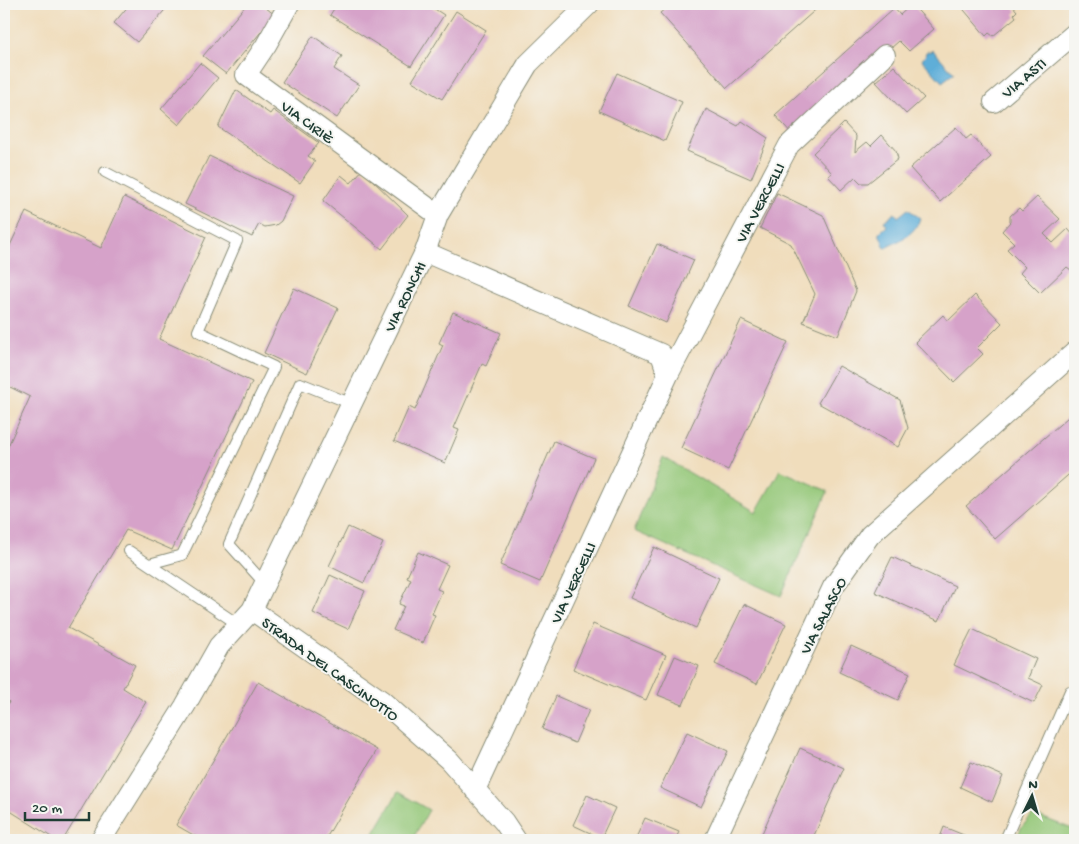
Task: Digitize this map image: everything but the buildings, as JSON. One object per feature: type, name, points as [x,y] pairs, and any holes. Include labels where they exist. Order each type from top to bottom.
[{"type":"street","name":"VIA CIRIÈ","points":[[289,4],[266,45],[246,75],[438,215]]},
{"type":"street","name":"VIA RONCHI","points":[[252,610],[425,252],[438,215],[528,64],[589,4]]},
{"type":"street","name":"VIA ASTI","points":[[994,102],[1075,33]]},
{"type":"street","name":"VIA VERCELLI","points":[[475,790],[668,375],[789,144],[885,55]]},
{"type":"street","points":[[425,252],[661,354],[668,375]]},
{"type":"street","name":"VIA SALASCO","points":[[715,840],[833,587],[870,535],[1075,352]]},
{"type":"street","name":"STRADA DEL CASCINOTTO","points":[[101,840],[185,706],[219,646],[252,610],[382,702],[449,760],[504,822],[516,840]]},
{"type":"lane","points":[[105,172],[237,241],[198,331],[274,367],[182,555],[149,564]]},
{"type":"lane","points":[[265,584],[230,544],[300,383],[352,404]]},
{"type":"lane","points":[[129,551],[238,625]]},
{"type":"lane","points":[[1005,840],[1070,691]]},
{"type":"green space","points":[[663,457],[756,512],[780,470],[828,491],[781,596],[634,531]]},
{"type":"green space","points":[[398,792],[429,810],[412,840],[370,840]]},
{"type":"green space","points":[[1033,814],[1075,830],[1075,840],[1016,840],[1021,828]]},
{"type":"water","points":[[933,50],[954,73],[942,82],[922,60],[926,52]]},
{"type":"water","points":[[908,209],[920,218],[918,224],[911,233],[885,248],[879,233],[887,226],[884,221],[895,213],[898,217]]}]
